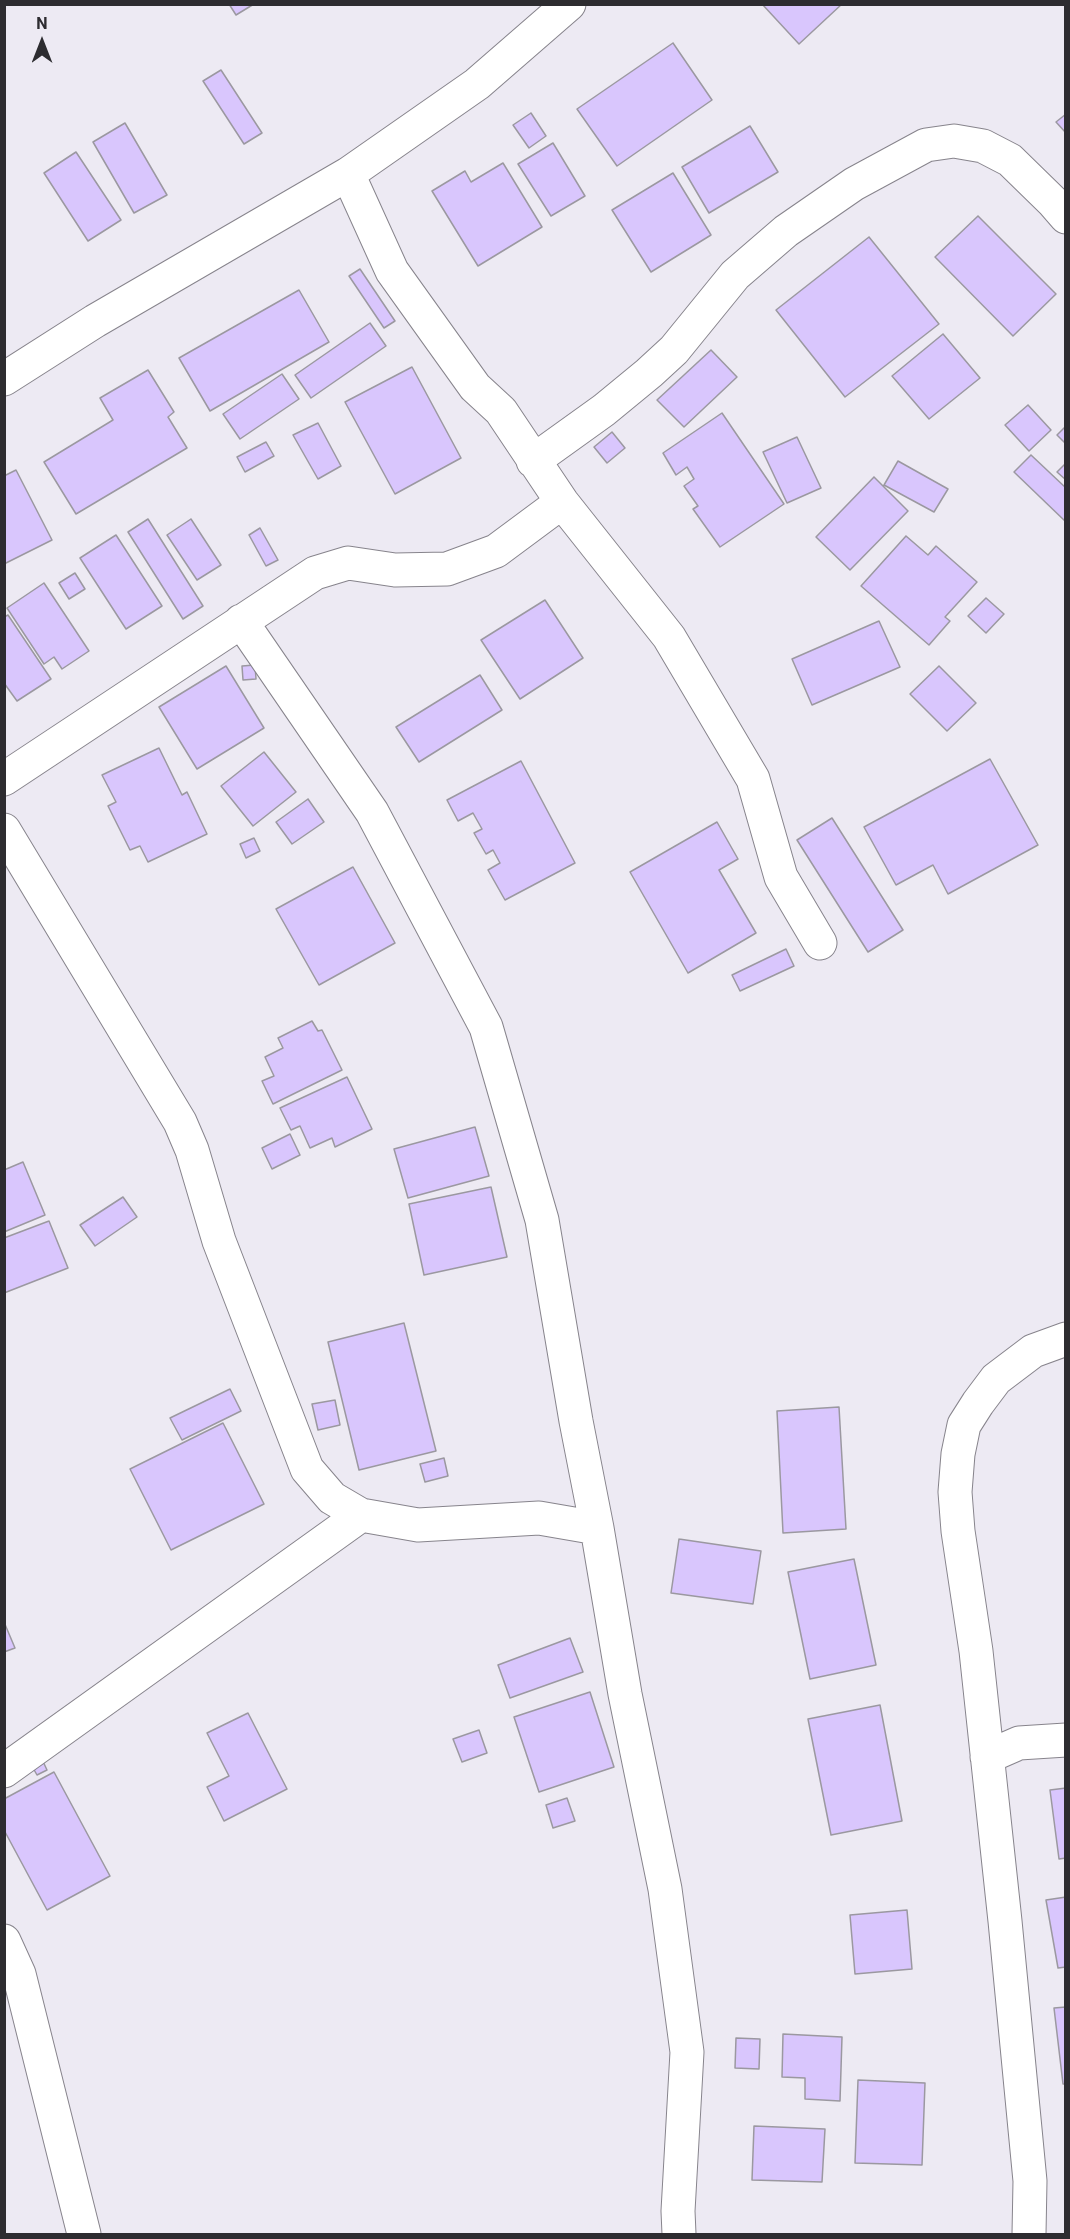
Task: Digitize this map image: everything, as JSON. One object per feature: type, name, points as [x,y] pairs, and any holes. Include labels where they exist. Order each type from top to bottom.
[{"type":"street","points":[[4,379],[95,321],[348,174],[477,84],[569,4]]},
{"type":"street","points":[[533,461],[604,410],[674,350],[735,275],[786,231],[854,184],[926,145],[954,141],[983,146],[1010,160],[1065,217]]},
{"type":"street","points":[[348,174],[392,271],[475,387],[501,411],[562,502],[669,637],[753,779],[781,877],[820,943]]},
{"type":"street","points":[[4,779],[315,573],[348,563],[395,570],[447,569],[496,551],[562,502]]},
{"type":"street","points":[[242,621],[372,812],[486,1027],[542,1220],[625,1694],[665,1889],[687,2052],[678,2211],[679,2235]]},
{"type":"street","points":[[4,830],[180,1122],[192,1150],[219,1241],[307,1469],[332,1498],[361,1515],[418,1525],[539,1518],[597,1528]]},
{"type":"street","points":[[1029,2235],[1030,2181],[976,1651],[958,1531],[955,1492],[958,1454],[964,1425],[996,1379],[1033,1351],[1065,1339]]},
{"type":"street","points":[[4,1771],[361,1515]]},
{"type":"street","points":[[987,1757],[1019,1743],[1065,1740]]},
{"type":"street","points":[[4,1941],[19,1974],[84,2235]]},
{"type":"building","points":[[229,4],[254,4],[236,15]]},
{"type":"building","points":[[762,4],[842,4],[799,44]]},
{"type":"building","points":[[673,43],[712,100],[617,166],[577,109]]},
{"type":"building","points":[[221,70],[262,133],[244,144],[203,81]]},
{"type":"building","points":[[531,113],[546,136],[529,148],[513,125]]},
{"type":"building","points":[[1066,114],[1066,133],[1056,122]]},
{"type":"building","points":[[125,123],[167,195],[134,213],[93,142]]},
{"type":"building","points":[[750,126],[778,172],[709,213],[682,167]]},
{"type":"building","points":[[553,143],[585,196],[551,216],[518,164]]},
{"type":"building","points":[[76,152],[121,220],[88,241],[44,173]]},
{"type":"building","points":[[503,163],[542,227],[478,266],[432,191],[465,171],[471,182]]},
{"type":"building","points":[[673,173],[711,235],[651,272],[612,210]]},
{"type":"building","points":[[978,216],[1056,294],[1013,336],[935,257]]},
{"type":"building","points":[[869,237],[939,324],[845,397],[776,310]]},
{"type":"building","points":[[360,269],[395,321],[384,328],[349,276]]},
{"type":"building","points":[[299,290],[329,342],[210,411],[179,358]]},
{"type":"building","points":[[370,323],[386,346],[311,398],[295,375]]},
{"type":"building","points":[[943,334],[980,378],[929,419],[892,376]]},
{"type":"building","points":[[711,350],[737,377],[684,427],[657,400]]},
{"type":"building","points":[[412,367],[461,458],[395,494],[345,402]]},
{"type":"building","points":[[148,370],[174,412],[168,417],[187,448],[76,514],[44,462],[113,420],[100,398]]},
{"type":"building","points":[[282,374],[299,399],[240,439],[223,414]]},
{"type":"building","points":[[1028,405],[1051,430],[1029,451],[1005,425]]},
{"type":"building","points":[[722,413],[784,504],[720,547],[693,509],[698,506],[684,486],[694,479],[687,467],[676,475],[663,453]]},
{"type":"building","points":[[318,423],[341,466],[318,479],[293,435]]},
{"type":"building","points":[[1066,426],[1066,444],[1057,435]]},
{"type":"building","points":[[612,432],[625,448],[607,463],[594,447]]},
{"type":"building","points":[[797,437],[821,488],[787,503],[763,452]]},
{"type":"building","points":[[266,442],[274,456],[245,472],[237,457]]},
{"type":"building","points":[[1031,455],[1066,488],[1066,522],[1014,472]]},
{"type":"building","points":[[898,461],[948,489],[934,512],[884,485]]},
{"type":"building","points":[[1066,463],[1066,480],[1057,472]]},
{"type":"building","points":[[16,470],[52,540],[4,564],[4,476]]},
{"type":"building","points":[[874,477],[908,511],[850,570],[816,537]]},
{"type":"building","points":[[148,519],[203,606],[183,619],[128,532]]},
{"type":"building","points":[[191,519],[221,565],[197,580],[167,535]]},
{"type":"building","points":[[260,528],[278,560],[266,566],[249,535]]},
{"type":"building","points":[[116,535],[162,606],[126,629],[80,558]]},
{"type":"building","points":[[906,536],[928,555],[936,546],[977,582],[945,617],[950,621],[929,645],[861,586]]},
{"type":"building","points":[[75,573],[85,589],[69,599],[59,583]]},
{"type":"building","points":[[44,583],[89,651],[62,669],[54,657],[44,664],[7,608]]},
{"type":"building","points":[[986,598],[1004,614],[986,633],[968,616]]},
{"type":"building","points":[[545,600],[583,658],[520,699],[481,640]]},
{"type":"building","points":[[8,615],[51,679],[17,701],[4,683],[4,617]]},
{"type":"building","points":[[879,621],[900,667],[812,705],[792,659]]},
{"type":"building","points":[[255,665],[256,679],[243,680],[242,666]]},
{"type":"building","points":[[226,666],[264,728],[197,769],[159,707]]},
{"type":"building","points":[[939,666],[976,703],[947,731],[910,694]]},
{"type":"building","points":[[480,675],[502,710],[419,762],[396,727]]},
{"type":"building","points":[[159,748],[182,795],[187,792],[207,834],[148,862],[140,846],[130,850],[108,806],[116,802],[102,775]]},
{"type":"building","points":[[264,752],[296,792],[253,826],[221,786]]},
{"type":"building","points":[[990,759],[1038,845],[948,894],[933,865],[896,885],[864,827]]},
{"type":"building","points":[[521,761],[575,863],[505,900],[488,870],[500,863],[493,850],[486,854],[474,833],[482,829],[473,813],[458,821],[447,800]]},
{"type":"building","points":[[308,799],[324,822],[292,844],[276,822]]},
{"type":"building","points":[[832,818],[903,930],[868,952],[797,840]]},
{"type":"building","points":[[717,822],[738,859],[719,870],[756,933],[688,973],[630,872]]},
{"type":"building","points":[[254,838],[260,851],[246,858],[240,844]]},
{"type":"building","points":[[353,867],[395,943],[319,985],[276,909]]},
{"type":"building","points":[[786,949],[794,966],[740,991],[732,975]]},
{"type":"building","points":[[312,1021],[318,1031],[322,1030],[342,1070],[273,1104],[262,1081],[274,1076],[265,1057],[283,1048],[278,1038]]},
{"type":"building","points":[[347,1077],[372,1129],[335,1147],[332,1138],[310,1148],[300,1126],[291,1130],[280,1108]]},
{"type":"building","points":[[475,1127],[489,1176],[408,1198],[394,1149]]},
{"type":"building","points":[[290,1134],[300,1155],[272,1169],[262,1148]]},
{"type":"building","points":[[23,1162],[45,1215],[4,1232],[4,1170]]},
{"type":"building","points":[[491,1187],[507,1257],[424,1275],[409,1204]]},
{"type":"building","points":[[123,1197],[137,1217],[95,1246],[80,1225]]},
{"type":"building","points":[[49,1221],[68,1268],[4,1293],[4,1238]]},
{"type":"building","points":[[404,1323],[436,1451],[359,1470],[328,1342]]},
{"type":"building","points":[[230,1389],[241,1411],[182,1440],[170,1418]]},
{"type":"building","points":[[335,1400],[340,1425],[318,1430],[312,1404]]},
{"type":"building","points":[[839,1407],[846,1529],[783,1533],[777,1411]]},
{"type":"building","points":[[223,1423],[264,1504],[171,1550],[130,1469]]},
{"type":"building","points":[[444,1458],[448,1476],[425,1482],[420,1464]]},
{"type":"building","points":[[679,1539],[761,1551],[753,1604],[671,1593]]},
{"type":"building","points":[[854,1559],[876,1665],[810,1679],[788,1572]]},
{"type":"building","points":[[4,1622],[15,1648],[4,1652]]},
{"type":"building","points":[[570,1638],[583,1672],[510,1698],[498,1665]]},
{"type":"building","points":[[590,1692],[614,1767],[539,1792],[514,1717]]},
{"type":"building","points":[[880,1705],[902,1821],[831,1835],[808,1719]]},
{"type":"building","points":[[248,1713],[287,1789],[224,1821],[207,1787],[229,1776],[207,1733]]},
{"type":"building","points":[[479,1730],[487,1753],[462,1762],[453,1739]]},
{"type":"building","points":[[39,1753],[47,1770],[37,1775],[28,1759]]},
{"type":"building","points":[[54,1772],[110,1876],[47,1910],[4,1830],[4,1799]]},
{"type":"building","points":[[1066,1788],[1066,1858],[1059,1859],[1050,1790]]},
{"type":"building","points":[[567,1798],[575,1821],[553,1828],[546,1805]]},
{"type":"building","points":[[1066,1897],[1066,1967],[1058,1968],[1046,1900]]},
{"type":"building","points":[[907,1910],[912,1969],[855,1974],[850,1915]]},
{"type":"building","points":[[1066,2007],[1066,2084],[1063,2084],[1054,2008]]},
{"type":"building","points":[[783,2034],[842,2037],[840,2101],[805,2099],[805,2078],[782,2077]]},
{"type":"building","points":[[736,2038],[760,2039],[759,2069],[735,2068]]},
{"type":"building","points":[[858,2080],[925,2083],[922,2165],[855,2163]]},
{"type":"building","points":[[754,2126],[825,2129],[822,2182],[752,2180]]}]
